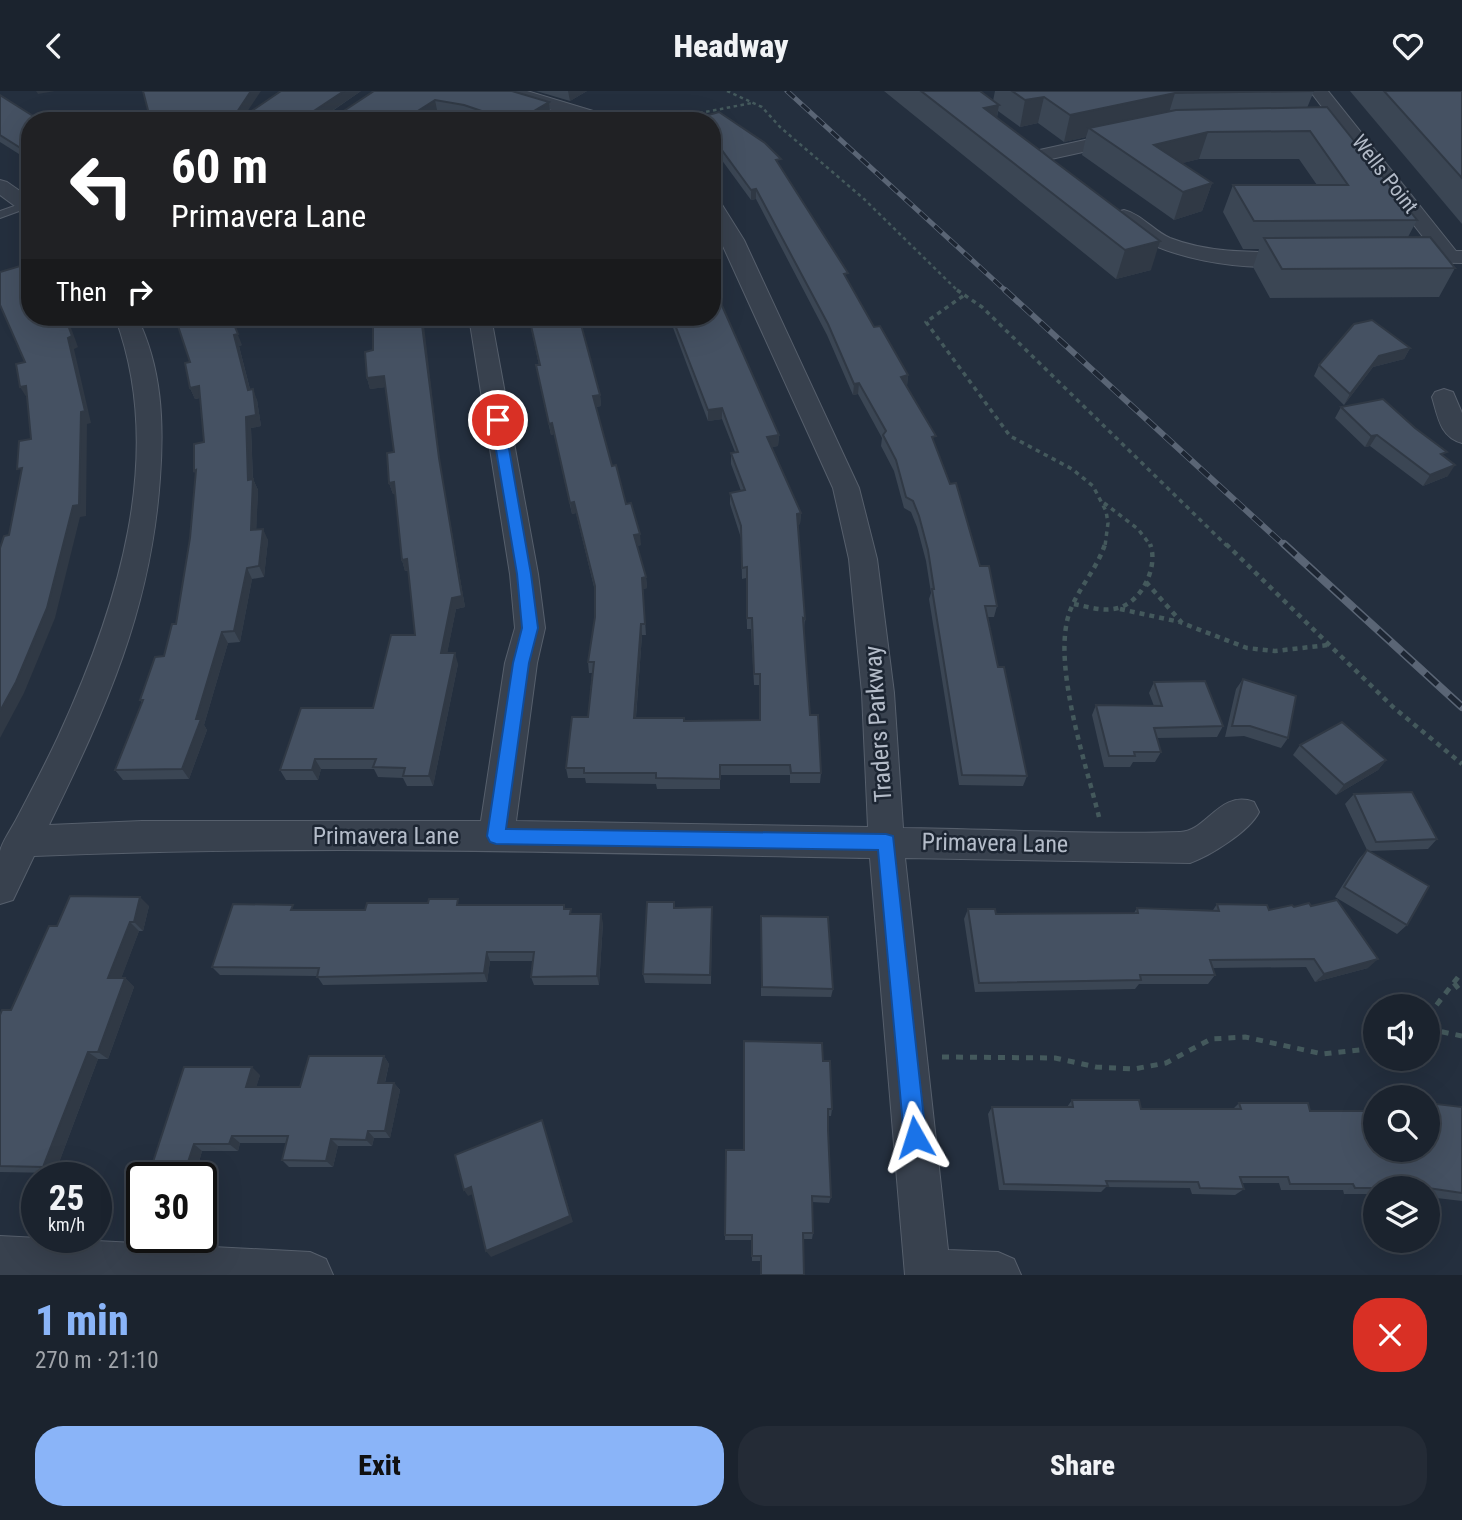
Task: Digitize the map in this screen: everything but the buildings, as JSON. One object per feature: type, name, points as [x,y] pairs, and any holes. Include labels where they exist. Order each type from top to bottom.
[{"type":"street","points":[[509,91],[578,112]]},
{"type":"street","name":"Wells Point","points":[[1319,91],[1456,257]]},
{"type":"street","points":[[1278,126],[1347,125]]},
{"type":"street","points":[[1064,172],[1036,151],[1142,134]]},
{"type":"street","points":[[0,186],[21,200]]},
{"type":"street","points":[[1108,205],[1153,238],[1194,253],[1227,258],[1324,258]]},
{"type":"street","name":"Traders Parkway","points":[[721,219],[733,240],[846,488],[865,572],[878,693],[886,842],[928,1273]]},
{"type":"street","points":[[1380,258],[1456,257]]},
{"type":"street","points":[[0,888],[92,696],[130,591],[144,511],[150,440],[147,385],[137,339],[130,326]]},
{"type":"street","points":[[482,326],[524,574],[530,628],[521,663],[496,836]]},
{"type":"street","points":[[1444,397],[1455,431],[1462,435]]},
{"type":"street","name":"Primavera Lane","points":[[23,841],[142,836],[496,836],[1190,848],[1242,812]]},
{"type":"street","points":[[0,1259],[310,1275]]},
{"type":"street","points":[[928,1273],[998,1275]]},
{"type":"lane","points":[[0,215],[21,208]]},
{"type":"path","points":[[727,91],[762,107],[780,127],[864,199],[962,296],[982,307],[1393,707],[1462,764]]},
{"type":"path","points":[[706,112],[753,103]]},
{"type":"path","points":[[962,296],[926,322],[1010,436],[1023,446],[1055,459],[1083,477],[1103,503],[1110,521],[1107,547],[1069,612],[1066,640],[1069,692],[1105,845]]},
{"type":"path","points":[[1103,503],[1130,521],[1152,547],[1153,567],[1146,582],[1134,602],[1119,608]]},
{"type":"path","points":[[1146,582],[1182,623]]},
{"type":"path","points":[[1074,604],[1090,608],[1119,608],[1182,623],[1247,648],[1275,651],[1329,645]]},
{"type":"path","points":[[1440,1001],[1462,972]]},
{"type":"path","points":[[1454,983],[1462,993]]},
{"type":"path","points":[[1440,1031],[1462,1036]]},
{"type":"path","points":[[907,1056],[1055,1058],[1096,1067],[1134,1069],[1166,1063],[1211,1038],[1245,1037],[1323,1054],[1363,1049]]},
{"type":"railway","points":[[787,91],[1007,292]]},
{"type":"railway","points":[[1005,290],[1285,546]]},
{"type":"railway","points":[[1284,544],[1462,707]]},
{"type":"route","points":[[498,420],[524,574],[530,628],[510,728],[496,836],[886,842],[915,1137]]}]
